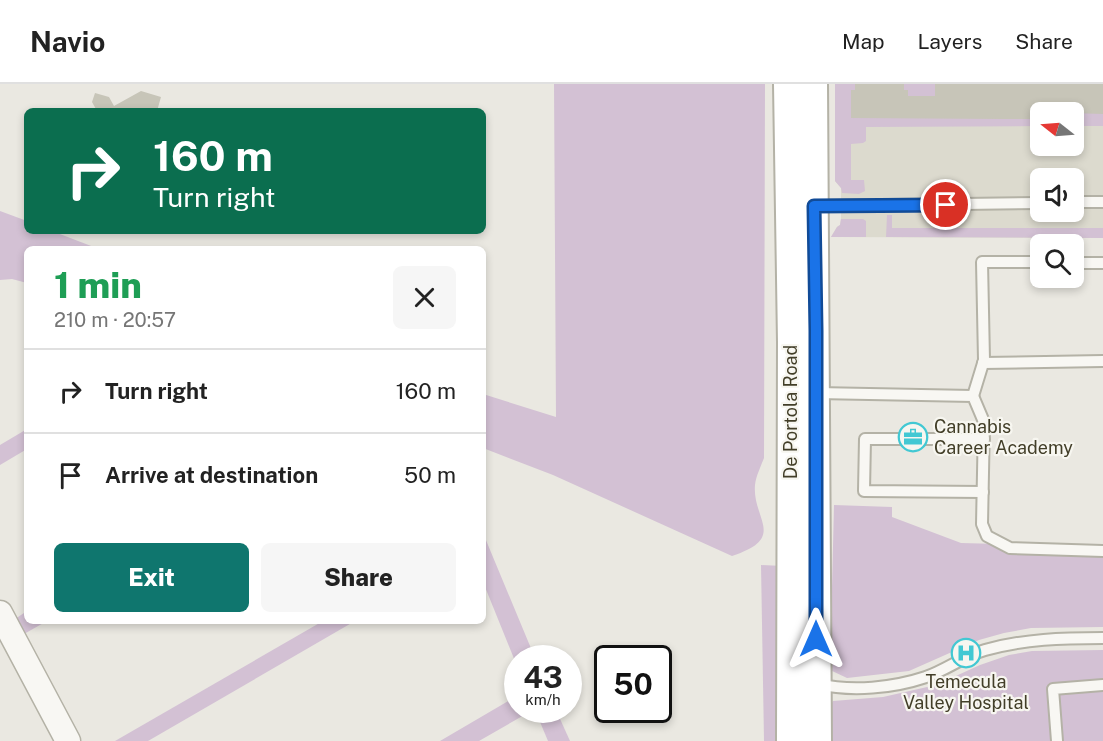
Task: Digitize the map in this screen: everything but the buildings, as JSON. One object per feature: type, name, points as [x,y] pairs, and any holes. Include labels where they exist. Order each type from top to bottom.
[{"type":"main road","name":"De Portola Road","points":[[788,84],[792,342],[791,741]]},
{"type":"main road","name":"De Portola Road","points":[[813,84],[818,741]]},
{"type":"main road","points":[[791,468],[798,485],[801,510],[801,666],[807,677],[816,683]]},
{"type":"street","points":[[0,613],[68,741]]},
{"type":"lane","points":[[1084,202],[1103,202]]},
{"type":"lane","points":[[814,206],[1030,203]]},
{"type":"lane","points":[[1030,262],[982,262],[983,363],[973,396],[984,422],[982,524],[987,536],[1010,548],[1103,551]]},
{"type":"lane","points":[[1084,262],[1103,263]]},
{"type":"lane","points":[[983,363],[1103,361]]},
{"type":"lane","points":[[816,393],[973,396]]},
{"type":"lane","points":[[983,492],[864,490],[865,439],[984,439]]},
{"type":"lane","points":[[816,683],[830,687],[882,686],[927,676],[982,651],[1013,643],[1034,640],[1103,638]]},
{"type":"lane","points":[[1057,741],[1053,689],[1103,685]]},
{"type":"shaded area","points":[[554,84],[765,84],[764,458],[755,485],[755,497],[763,526],[763,535],[759,542],[732,556],[553,475],[486,449],[486,395],[556,417]]},
{"type":"shaded area","points":[[835,84],[1103,84],[1103,238],[1084,238],[1084,234],[1030,234],[1030,238],[831,237],[840,225],[841,188],[835,181]]},
{"type":"shaded area","points":[[835,84],[1103,84],[1103,126],[1084,126],[1084,102],[1030,102],[1030,126],[866,127],[866,141],[851,144],[851,180],[864,180],[865,191],[859,194],[842,193],[835,181]]},
{"type":"shaded area","points":[[0,211],[24,220],[24,234],[60,234],[91,246],[24,246],[24,282],[12,279],[0,280]]},
{"type":"shaded area","points":[[887,215],[892,215],[892,228],[1103,228],[1103,238],[1084,238],[1084,234],[1030,234],[1030,238],[886,237]]},
{"type":"shaded area","points":[[841,219],[866,221],[866,237],[831,237],[840,225]]},
{"type":"shaded area","points":[[24,431],[24,451],[0,465],[0,445]]},
{"type":"shaded area","points":[[834,505],[892,507],[892,517],[961,543],[1103,547],[1103,627],[1031,628],[1004,633],[979,640],[909,671],[847,678],[830,670]]},
{"type":"shaded area","points":[[486,540],[530,645],[508,645],[486,589]]},
{"type":"shaded area","points":[[761,565],[783,566],[782,741],[764,741]]},
{"type":"shaded area","points":[[24,613],[24,624],[42,624],[24,634],[15,619]]},
{"type":"shaded area","points":[[318,624],[350,624],[148,741],[115,741]]},
{"type":"shaded area","points":[[1103,650],[1103,741],[830,741],[830,706],[833,701],[883,697],[936,685],[1009,655],[1032,651]]},
{"type":"shaded area","points":[[504,704],[504,723],[510,723],[479,741],[440,741]]},
{"type":"shaded area","points":[[540,723],[562,723],[570,741],[548,741]]},
{"type":"place","name":"Cannabis Career Academy","points":[[913,437]]},
{"type":"place","name":"Temecula Valley Hospital","points":[[966,653]]},
{"type":"route","points":[[816,639],[814,206],[946,205]]}]
